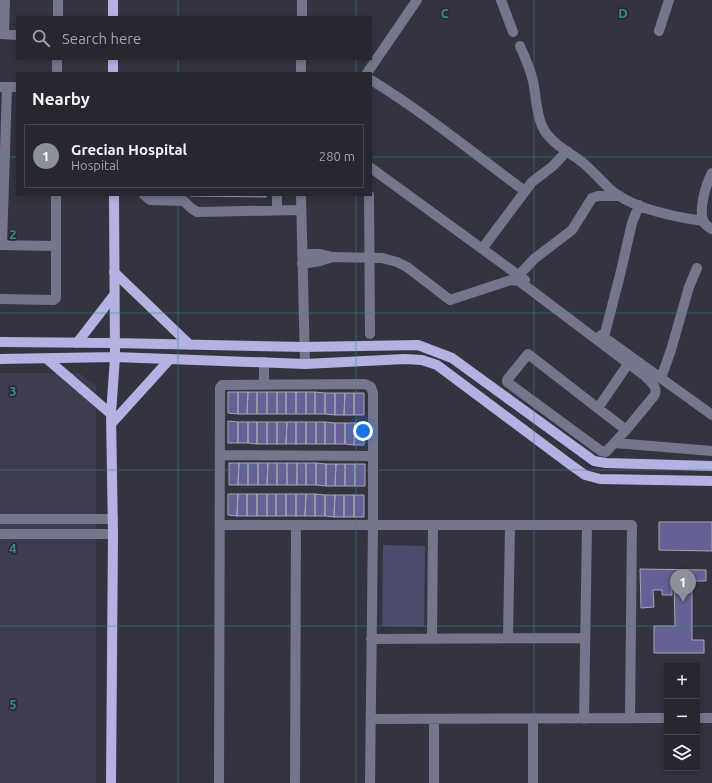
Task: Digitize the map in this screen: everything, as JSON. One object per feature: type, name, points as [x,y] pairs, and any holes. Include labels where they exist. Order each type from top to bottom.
[{"type":"main road","points":[[113,0],[113,16]]},
{"type":"main road","points":[[113,60],[113,72]]},
{"type":"main road","points":[[111,783],[113,534],[112,419],[115,358],[114,196]]},
{"type":"main road","points":[[114,272],[190,345]]},
{"type":"main road","points":[[77,343],[114,295]]},
{"type":"main road","points":[[0,342],[114,343],[304,348],[418,345],[452,358],[594,461],[606,463],[712,466]]},
{"type":"main road","points":[[47,358],[112,419]]},
{"type":"main road","points":[[0,359],[115,358],[304,364],[405,359],[422,360],[437,366],[571,465],[586,474],[600,479],[712,481]]},
{"type":"main road","points":[[112,419],[170,359]]},
{"type":"street","points":[[5,0],[2,34],[16,35]]},
{"type":"street","points":[[58,0],[58,16]]},
{"type":"street","points":[[302,0],[302,16]]},
{"type":"street","points":[[368,72],[417,0]]},
{"type":"street","points":[[501,0],[513,32]]},
{"type":"street","points":[[660,31],[669,0]]},
{"type":"street","points":[[520,46],[527,61],[533,81],[542,125],[545,132],[552,139],[583,163],[611,190],[620,196],[639,205],[664,213],[703,221],[712,229]]},
{"type":"street","points":[[57,60],[57,72]]},
{"type":"street","points":[[301,60],[301,72]]},
{"type":"street","points":[[372,81],[437,125],[525,191]]},
{"type":"street","points":[[8,87],[2,136],[1,245],[56,246]]},
{"type":"street","points":[[482,248],[534,179],[554,166],[567,151]]},
{"type":"street","points":[[372,169],[712,415]]},
{"type":"street","points":[[703,221],[702,202],[712,173]]},
{"type":"street","points":[[0,299],[55,299],[56,196]]},
{"type":"street","points":[[145,196],[150,200],[184,201],[197,212],[301,210]]},
{"type":"street","points":[[277,196],[277,210]]},
{"type":"street","points":[[301,196],[304,364]]},
{"type":"street","points":[[369,196],[370,334]]},
{"type":"street","points":[[518,275],[534,259],[572,230],[592,198],[598,196],[620,196]]},
{"type":"street","points":[[604,337],[632,223],[639,205]]},
{"type":"street","points":[[302,259],[320,262],[334,257],[369,257],[382,258],[397,262],[407,267],[450,300],[511,280],[516,280],[651,382],[656,391],[654,396],[626,430],[615,443],[606,452],[601,451],[508,383],[507,380],[527,354],[626,430]]},
{"type":"street","points":[[661,378],[696,268]]},
{"type":"street","points":[[264,362],[264,384]]},
{"type":"street","points":[[598,408],[628,364]]},
{"type":"street","points":[[219,783],[220,388],[222,385],[264,384],[365,384],[371,387],[373,393],[370,783]]},
{"type":"street","points":[[615,443],[712,451]]},
{"type":"street","points":[[220,455],[373,456]]},
{"type":"street","points":[[0,519],[113,519]]},
{"type":"street","points":[[220,525],[632,525],[630,718]]},
{"type":"street","points":[[295,783],[296,525]]},
{"type":"street","points":[[432,525],[432,639]]},
{"type":"street","points":[[508,638],[510,525]]},
{"type":"street","points":[[584,719],[587,525]]},
{"type":"street","points":[[0,534],[113,534]]},
{"type":"street","points":[[371,639],[585,638]]},
{"type":"street","points":[[371,720],[664,718]]},
{"type":"street","points":[[700,718],[712,718]]},
{"type":"street","points":[[434,719],[434,783]]},
{"type":"street","points":[[533,719],[533,783]]},
{"type":"shaded area","points":[[0,373],[79,373],[96,386],[96,783],[0,783]]},
{"type":"shaded area","points":[[383,545],[425,546],[424,627],[382,626]]},
{"type":"building","points":[[190,196],[266,196],[266,197]]},
{"type":"building","points":[[228,392],[238,392],[238,414],[228,413]]},
{"type":"building","points":[[238,392],[248,392],[247,414],[238,414]]},
{"type":"building","points":[[248,392],[257,392],[257,414],[247,414]]},
{"type":"building","points":[[257,392],[267,392],[267,414],[257,414]]},
{"type":"building","points":[[267,392],[277,392],[277,414],[267,414]]},
{"type":"building","points":[[277,392],[286,392],[286,414],[277,414]]},
{"type":"building","points":[[286,392],[296,392],[296,414],[286,414]]},
{"type":"building","points":[[296,392],[306,392],[306,414],[296,414]]},
{"type":"building","points":[[306,392],[315,392],[315,414],[306,414]]},
{"type":"building","points":[[315,392],[325,393],[325,414],[315,414]]},
{"type":"building","points":[[325,393],[335,393],[335,415],[325,414]]},
{"type":"building","points":[[335,393],[345,393],[344,415],[335,415]]},
{"type":"building","points":[[345,393],[354,393],[354,415],[344,415]]},
{"type":"building","points":[[354,393],[364,393],[364,415],[354,415]]},
{"type":"building","points":[[228,421],[238,422],[238,443],[228,443]]},
{"type":"building","points":[[238,422],[248,422],[248,443],[238,443]]},
{"type":"building","points":[[248,422],[257,422],[257,444],[248,443]]},
{"type":"building","points":[[257,422],[267,422],[267,444],[257,444]]},
{"type":"building","points":[[267,422],[277,422],[277,444],[267,444]]},
{"type":"building","points":[[277,422],[287,422],[286,444],[277,444]]},
{"type":"building","points":[[287,422],[296,422],[296,444],[286,444]]},
{"type":"building","points":[[296,422],[306,422],[306,444],[296,444]]},
{"type":"building","points":[[306,422],[316,422],[316,444],[306,444]]},
{"type":"building","points":[[316,422],[325,422],[325,444],[316,444]]},
{"type":"building","points":[[325,422],[335,423],[335,444],[325,444]]},
{"type":"building","points":[[335,423],[345,423],[345,444],[335,444]]},
{"type":"building","points":[[345,423],[355,423],[354,445],[345,444]]},
{"type":"building","points":[[355,423],[364,423],[364,445],[354,445]]},
{"type":"building","points":[[229,463],[239,463],[238,485],[229,485]]},
{"type":"building","points":[[239,463],[248,463],[248,485],[238,485]]},
{"type":"building","points":[[248,463],[258,463],[258,485],[248,485]]},
{"type":"building","points":[[258,463],[268,463],[267,485],[258,485]]},
{"type":"building","points":[[268,463],[277,463],[277,485],[267,485]]},
{"type":"building","points":[[277,463],[287,463],[287,485],[277,485]]},
{"type":"building","points":[[287,463],[297,463],[297,485],[287,485]]},
{"type":"building","points":[[297,463],[306,463],[306,485],[297,485]]},
{"type":"building","points":[[306,463],[316,463],[316,485],[306,485]]},
{"type":"building","points":[[316,463],[326,464],[326,486],[316,485]]},
{"type":"building","points":[[326,464],[336,464],[335,486],[326,486]]},
{"type":"building","points":[[336,464],[345,464],[345,486],[335,486]]},
{"type":"building","points":[[345,464],[355,464],[355,486],[345,486]]},
{"type":"building","points":[[355,464],[365,464],[365,486],[355,486]]},
{"type":"building","points":[[228,494],[238,494],[237,516],[228,515]]},
{"type":"building","points":[[238,494],[247,494],[247,516],[237,516]]},
{"type":"building","points":[[247,494],[257,494],[257,516],[247,516]]},
{"type":"building","points":[[257,494],[267,494],[267,516],[257,516]]},
{"type":"building","points":[[267,494],[276,494],[276,516],[267,516]]},
{"type":"building","points":[[276,494],[286,494],[286,516],[276,516]]},
{"type":"building","points":[[286,494],[296,494],[296,516],[286,516]]},
{"type":"building","points":[[296,494],[306,494],[305,516],[296,516]]},
{"type":"building","points":[[306,494],[315,494],[315,516],[305,516]]},
{"type":"building","points":[[315,494],[325,495],[325,516],[315,516]]},
{"type":"building","points":[[325,495],[335,495],[334,517],[325,516]]},
{"type":"building","points":[[335,495],[344,495],[344,517],[334,517]]},
{"type":"building","points":[[344,495],[354,495],[354,517],[344,517]]},
{"type":"building","points":[[354,495],[364,495],[364,517],[354,517]]},
{"type":"building","points":[[659,522],[712,522],[712,551],[659,550]]},
{"type":"building","points":[[640,569],[706,570],[706,581],[692,581],[692,640],[704,640],[704,653],[654,653],[654,626],[675,626],[674,581],[672,581],[672,595],[662,595],[662,590],[653,590],[654,607],[641,608]]},
{"type":"place","name":"Grecian Hospital","points":[[683,602]]}]
